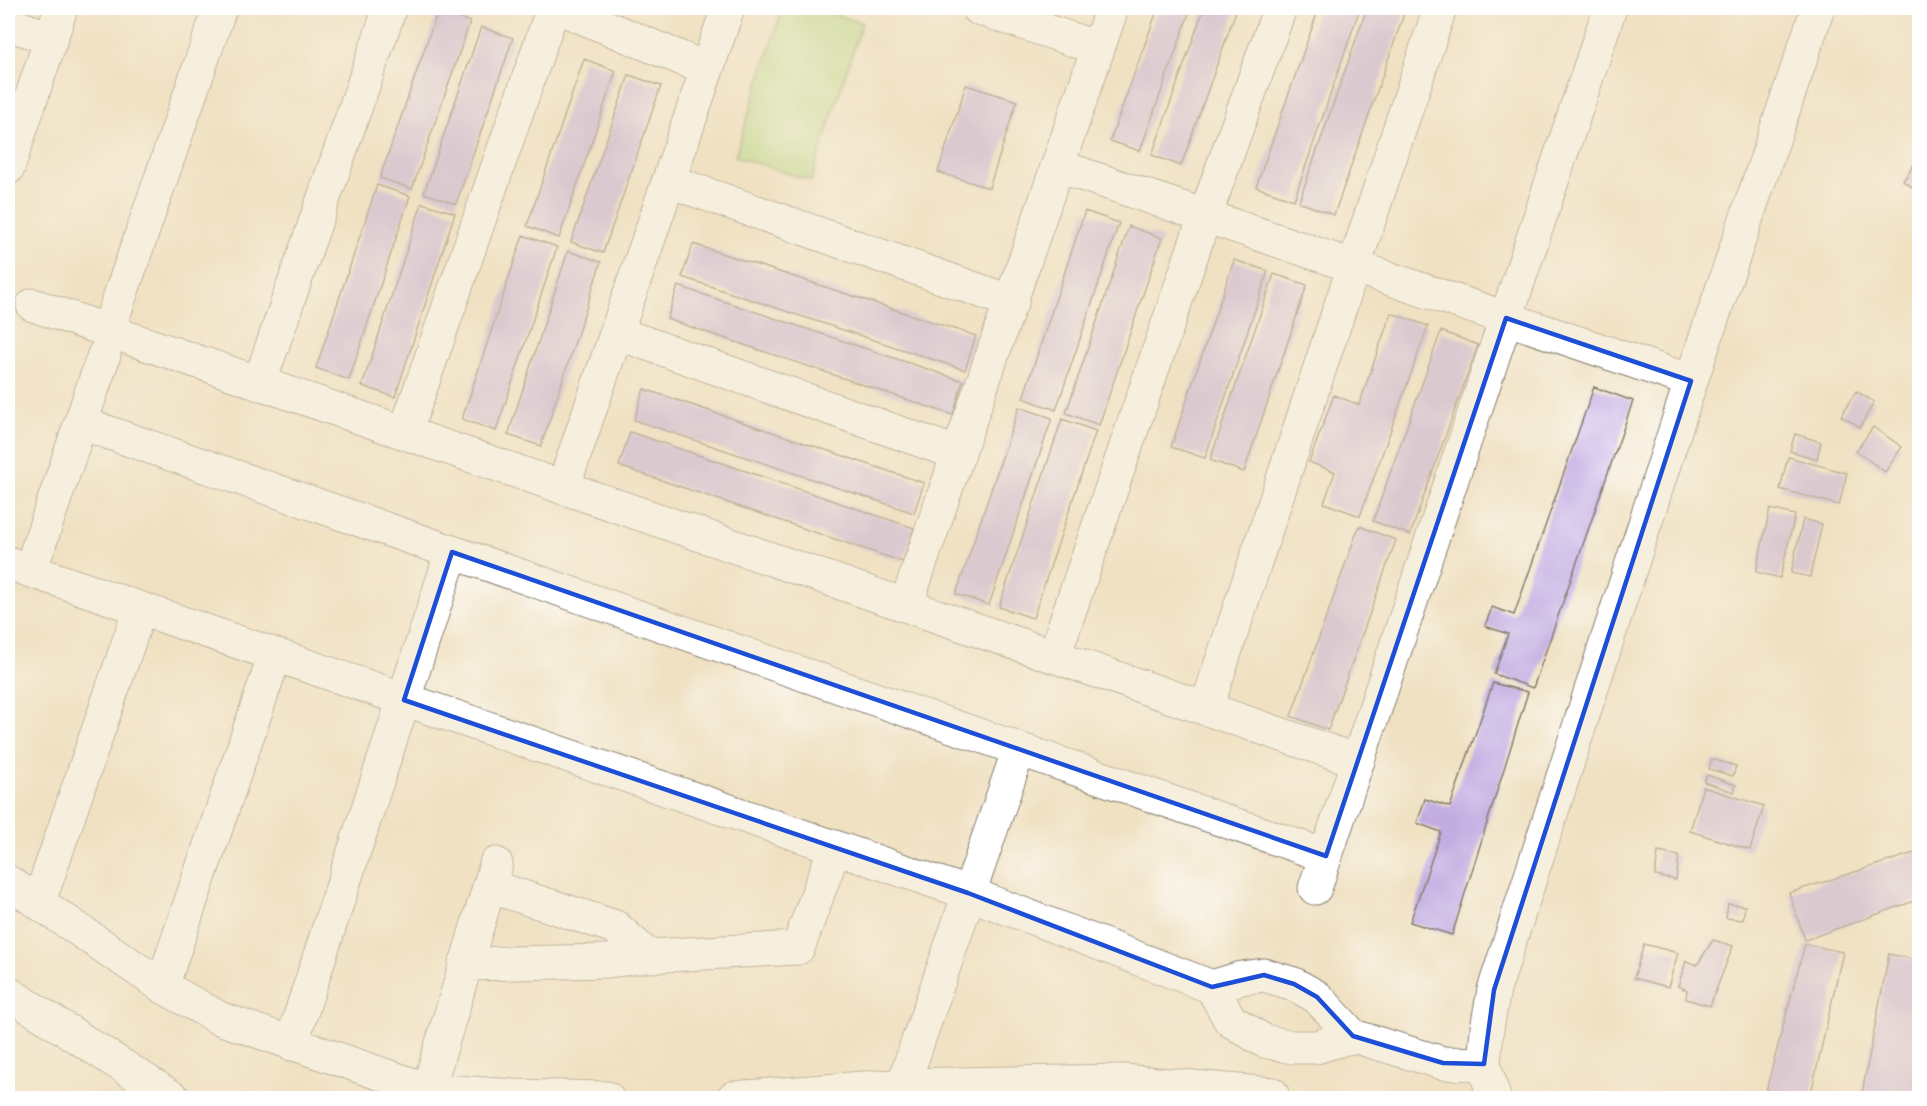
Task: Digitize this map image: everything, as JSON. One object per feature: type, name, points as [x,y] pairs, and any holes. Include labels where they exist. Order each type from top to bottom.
[{"type":"street","points":[[8,168],[62,8]]},
{"type":"street","points":[[220,8],[81,423],[15,571],[140,609],[836,847],[968,893],[1212,987],[1241,978],[1263,975],[1294,984],[1317,997],[1353,1036],[1443,1063],[1484,1064]]},
{"type":"street","points":[[259,384],[390,8]]},
{"type":"street","points":[[405,433],[553,8]]},
{"type":"street","points":[[560,8],[707,69]]},
{"type":"street","points":[[563,488],[728,8]]},
{"type":"street","points":[[978,8],[1098,48]]},
{"type":"street","points":[[906,605],[1112,8]]},
{"type":"street","points":[[1054,656],[1205,216],[1280,8]]},
{"type":"street","points":[[1206,709],[1440,8]]},
{"type":"street","points":[[1315,888],[1610,8]]},
{"type":"street","points":[[1494,1098],[1484,1064],[1487,1028],[1494,990],[1691,381],[1818,8]]},
{"type":"street","points":[[8,24],[51,38]]},
{"type":"street","points":[[1058,166],[1691,381]]},
{"type":"street","points":[[669,181],[1012,302]]},
{"type":"street","points":[[33,305],[106,343],[259,384],[1358,761]]},
{"type":"street","points":[[616,333],[959,454]]},
{"type":"street","points":[[81,423],[1326,856]]},
{"type":"street","points":[[291,1044],[452,552]]},
{"type":"street","points":[[39,902],[140,609]]},
{"type":"street","points":[[162,986],[275,655]]},
{"type":"street","points":[[903,1085],[1019,749]]},
{"type":"street","points":[[465,964],[608,961],[648,956],[798,948],[836,847]]},
{"type":"street","points":[[428,1090],[493,875],[615,927],[648,956]]},
{"type":"street","points":[[8,882],[162,986],[219,1018],[428,1090],[606,1098]]},
{"type":"street","points":[[1212,987],[1230,1020],[1264,1041],[1293,1047],[1316,1047],[1353,1036]]},
{"type":"street","points":[[8,993],[173,1098]]},
{"type":"street","points":[[733,1098],[903,1085],[1124,1081],[1272,1094]]},
{"type":"highlighted area","points":[[1506,318],[1691,381],[1494,990],[1484,1064],[1443,1063],[1353,1036],[1317,997],[1294,984],[1264,975],[1212,987],[968,893],[404,700],[452,552],[1326,856]]},
{"type":"green space","points":[[783,8],[815,8],[862,23],[811,181],[735,156]]},
{"type":"building","points":[[1073,8],[1093,8],[1091,14]]},
{"type":"building","points":[[1158,8],[1191,8],[1140,151],[1110,141]]},
{"type":"building","points":[[1204,8],[1237,8],[1181,166],[1152,155]]},
{"type":"building","points":[[1319,8],[1360,8],[1294,200],[1256,187]]},
{"type":"building","points":[[1367,8],[1406,8],[1334,215],[1299,202]]},
{"type":"building","points":[[438,10],[470,22],[412,189],[380,178]]},
{"type":"building","points":[[481,27],[513,38],[456,204],[424,193]]},
{"type":"building","points":[[584,59],[616,71],[559,238],[527,226]]},
{"type":"building","points":[[629,75],[661,86],[603,253],[571,242]]},
{"type":"building","points":[[966,85],[1017,101],[989,188],[938,172]]},
{"type":"building","points":[[1920,156],[1920,192],[1903,181]]},
{"type":"building","points":[[377,185],[410,196],[349,380],[316,368]]},
{"type":"building","points":[[422,203],[455,213],[395,397],[362,386]]},
{"type":"building","points":[[1085,211],[1119,223],[1056,410],[1023,398]]},
{"type":"building","points":[[1129,226],[1162,238],[1099,425],[1066,413]]},
{"type":"building","points":[[523,235],[557,247],[496,431],[462,419]]},
{"type":"building","points":[[693,244],[976,336],[965,370],[682,277]]},
{"type":"building","points":[[568,251],[601,262],[541,446],[508,435]]},
{"type":"building","points":[[1234,260],[1268,271],[1205,458],[1171,447]]},
{"type":"building","points":[[1274,274],[1307,285],[1244,472],[1210,460]]},
{"type":"building","points":[[678,286],[963,381],[953,415],[667,319]]},
{"type":"building","points":[[1391,313],[1428,326],[1360,516],[1324,503],[1335,472],[1309,462],[1334,395],[1359,405]]},
{"type":"building","points":[[1441,331],[1478,345],[1410,535],[1373,521]]},
{"type":"building","points":[[1594,387],[1633,401],[1533,688],[1494,674],[1508,634],[1485,626],[1492,607],[1514,615]]},
{"type":"building","points":[[644,389],[924,483],[914,513],[634,420]]},
{"type":"building","points":[[1856,391],[1874,402],[1860,427],[1841,416]]},
{"type":"building","points":[[1019,407],[1052,418],[989,605],[956,594]]},
{"type":"building","points":[[1062,419],[1096,431],[1033,618],[999,607]]},
{"type":"building","points":[[1873,427],[1902,447],[1885,472],[1856,451]]},
{"type":"building","points":[[630,432],[914,528],[903,562],[619,466]]},
{"type":"building","points":[[1795,434],[1821,442],[1817,459],[1790,451]]},
{"type":"building","points":[[1788,457],[1847,473],[1839,505],[1780,489]]},
{"type":"building","points":[[1770,509],[1795,515],[1780,578],[1756,572]]},
{"type":"building","points":[[1803,519],[1822,524],[1810,577],[1791,573]]},
{"type":"building","points":[[1359,526],[1396,540],[1328,730],[1291,716]]},
{"type":"building","points":[[1493,683],[1528,692],[1452,935],[1410,922],[1441,832],[1417,823],[1425,799],[1450,807]]},
{"type":"building","points":[[1712,759],[1736,766],[1733,776],[1709,769]]},
{"type":"building","points":[[1707,775],[1736,785],[1734,792],[1704,782]]},
{"type":"building","points":[[1703,787],[1764,806],[1750,850],[1690,831]]},
{"type":"building","points":[[1920,851],[1920,899],[1805,940],[1789,893]]},
{"type":"building","points":[[1658,852],[1679,856],[1676,880],[1655,876]]},
{"type":"building","points":[[1728,904],[1745,906],[1743,920],[1726,918]]},
{"type":"building","points":[[1713,940],[1733,946],[1710,1006],[1686,999],[1687,990],[1678,986],[1686,961],[1697,965]]},
{"type":"building","points":[[1644,944],[1678,953],[1668,987],[1634,978]]},
{"type":"building","points":[[1805,944],[1843,952],[1810,1098],[1764,1098]]},
{"type":"building","points":[[1889,954],[1920,961],[1920,1075],[1913,1098],[1861,1098]]}]
